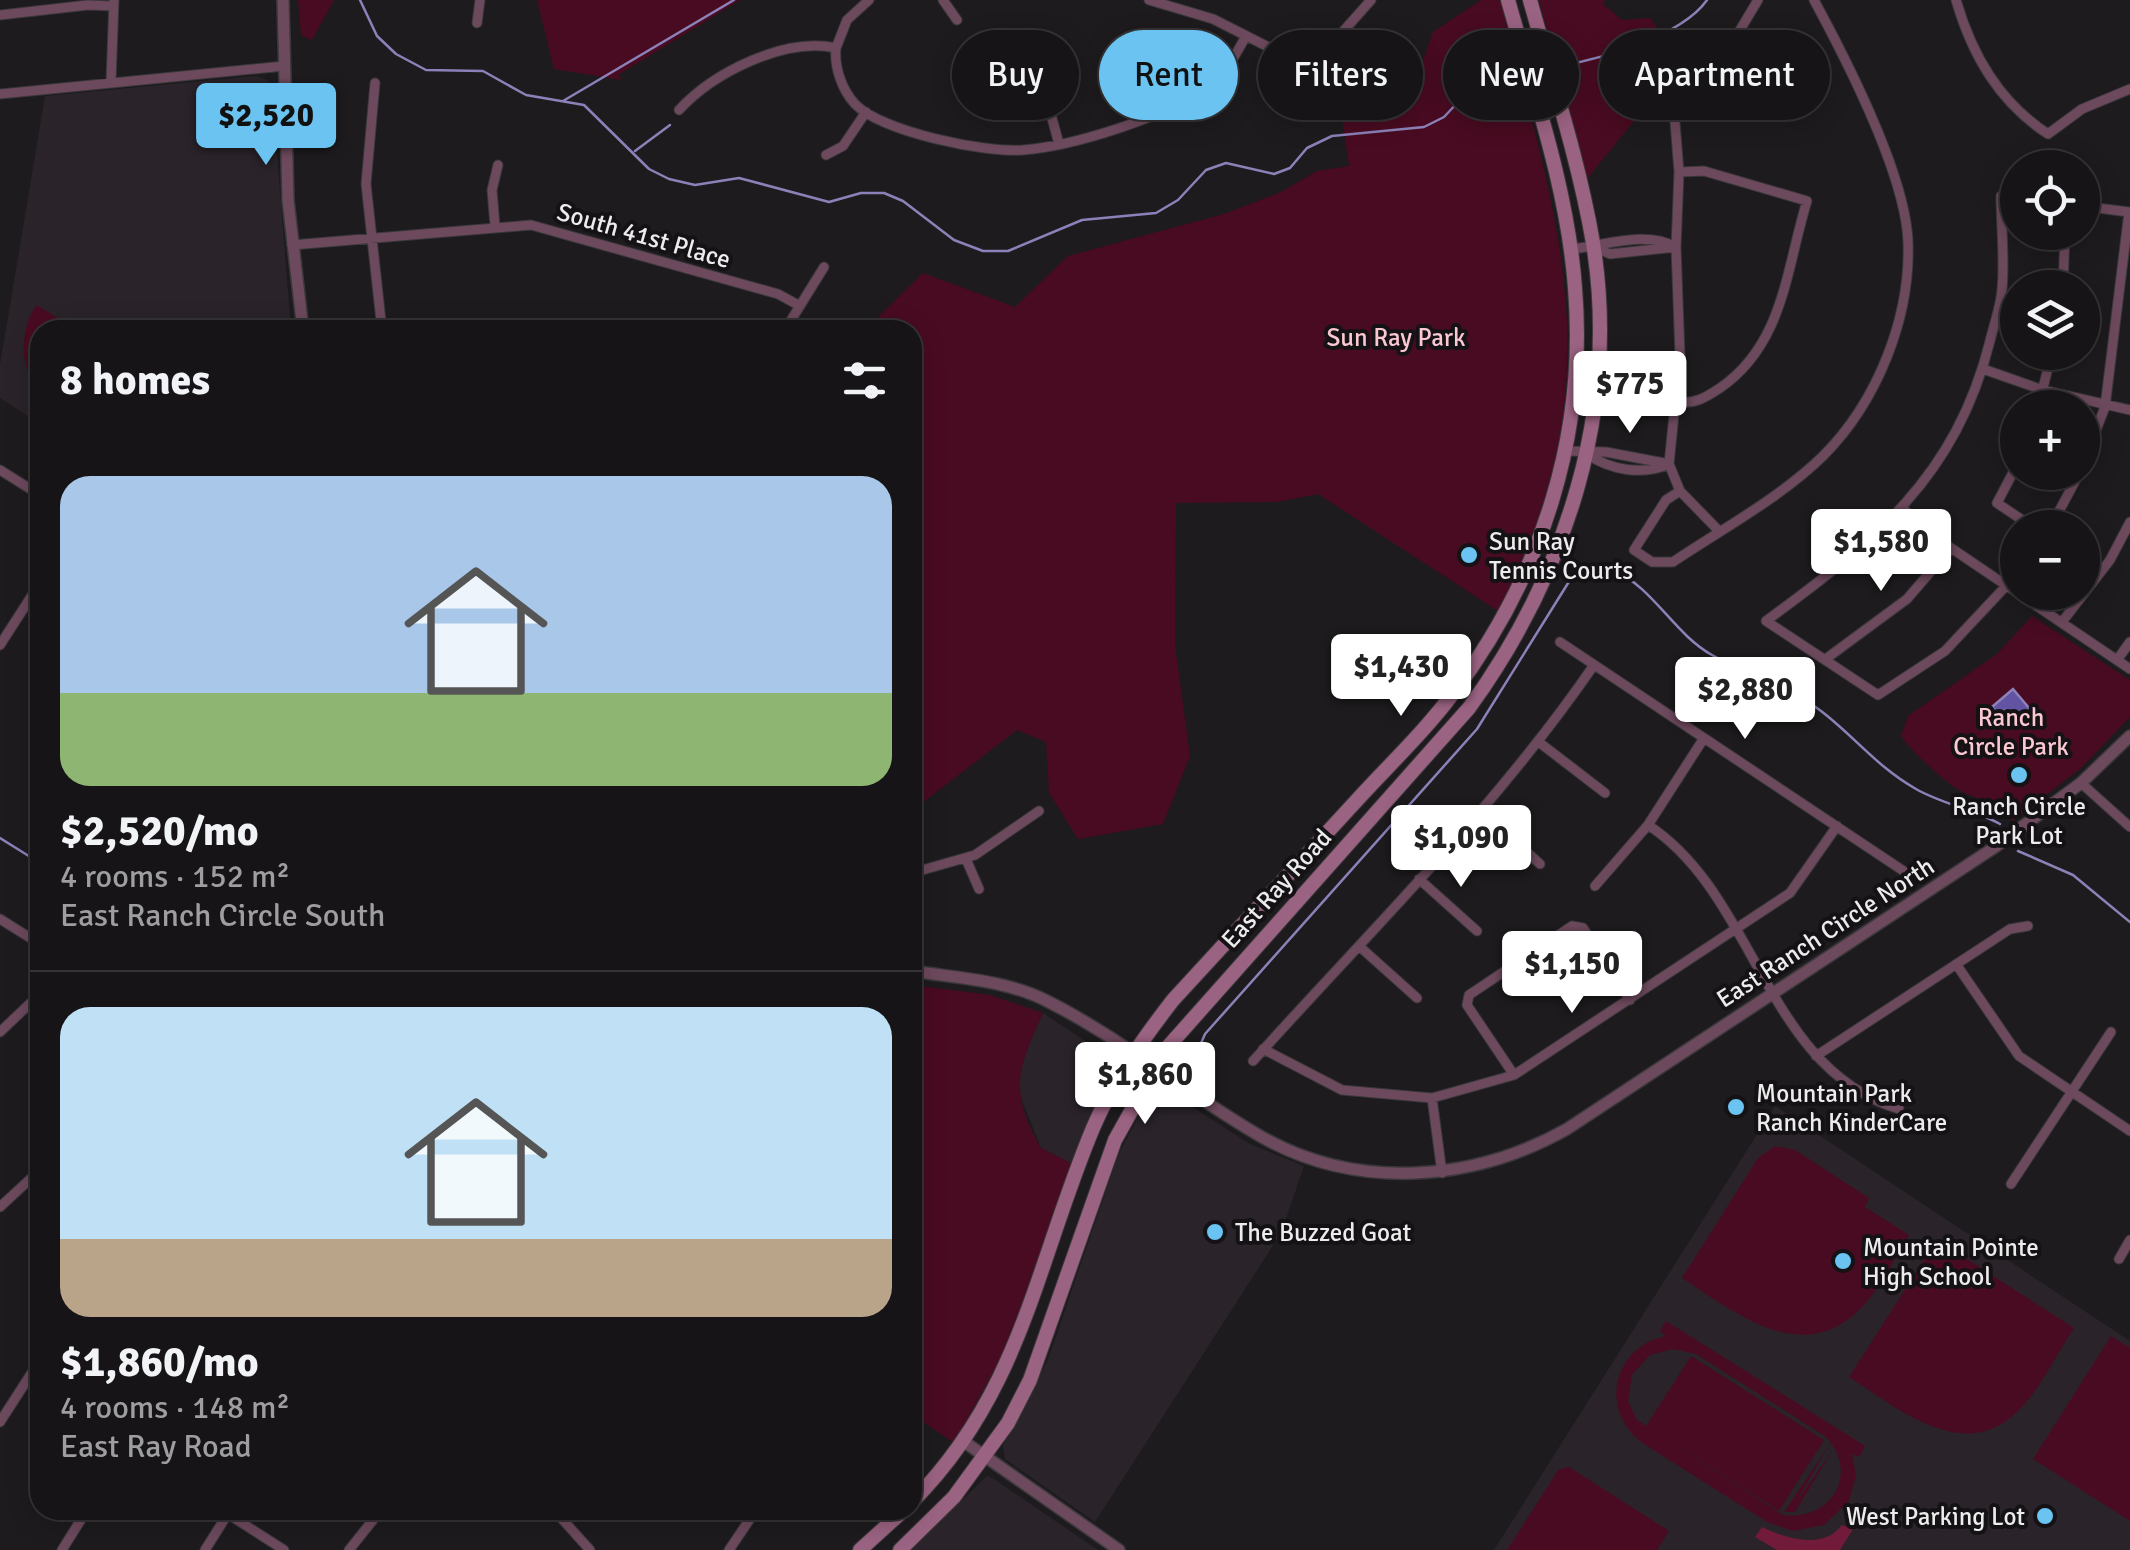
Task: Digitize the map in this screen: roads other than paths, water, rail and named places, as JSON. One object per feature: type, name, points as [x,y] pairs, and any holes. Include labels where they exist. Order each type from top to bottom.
[{"type":"main road","name":"East Ray Road","points":[[900,1550],[954,1497],[986,1458],[1030,1380],[1143,1061],[1173,1000],[1431,720],[1488,644],[1537,547],[1566,451],[1578,353],[1571,249],[1508,0]]},
{"type":"main road","name":"East Ray Road","points":[[922,1491],[966,1443],[1007,1368],[1091,1132],[1143,1061],[1194,1012],[1448,732],[1506,656],[1558,556],[1586,454],[1598,352],[1594,247],[1530,0]]},
{"type":"main road","points":[[1298,866],[1313,880]]},
{"type":"main road","points":[[860,1550],[893,1520]]},
{"type":"street","points":[[283,0],[292,245],[302,320]]},
{"type":"street","points":[[477,23],[480,0]]},
{"type":"street","points":[[869,0],[847,20],[836,48],[844,86],[866,112],[976,148],[1022,150],[1059,144],[1180,103],[1204,90],[1228,68],[1246,36]]},
{"type":"street","points":[[944,0],[957,20]]},
{"type":"street","points":[[1149,0],[1214,19],[1288,56],[1313,54],[1331,45],[1371,0]]},
{"type":"street","points":[[1719,531],[1680,491],[1668,464],[1680,355],[1676,248],[1680,172],[1674,110],[1679,92],[1699,67],[1734,40],[1758,0]]},
{"type":"street","points":[[1680,491],[1666,500],[1634,550],[1652,562],[1672,562],[1794,480],[1854,420],[1880,377],[1899,315],[1908,242],[1895,175],[1814,0]]},
{"type":"street","points":[[1956,0],[1965,32],[1991,79],[2007,100],[2048,134],[2082,108],[2130,90]]},
{"type":"street","points":[[0,15],[114,3],[111,81]]},
{"type":"street","points":[[679,110],[693,95],[778,49],[814,43],[836,48]]},
{"type":"street","points":[[0,94],[284,66]]},
{"type":"street","points":[[375,83],[366,164],[369,238],[381,320]]},
{"type":"street","points":[[826,155],[843,146],[866,112]]},
{"type":"street","points":[[1052,120],[1059,144]]},
{"type":"street","points":[[495,226],[492,190],[498,164]]},
{"type":"street","points":[[1677,402],[1700,401],[1734,378],[1761,349],[1783,302],[1807,201],[1704,171],[1680,172]]},
{"type":"street","points":[[2100,208],[2129,212],[2105,407],[2100,420]]},
{"type":"street","name":"South 41st Place","points":[[292,245],[531,224],[564,230],[778,294],[800,306]]},
{"type":"street","points":[[1571,249],[1609,242],[1662,240],[1676,248]]},
{"type":"street","points":[[2000,592],[1945,651],[1878,696],[1827,658],[1766,621],[1852,558],[1903,509],[1950,447],[1983,369],[2002,290],[2002,250]]},
{"type":"street","points":[[791,320],[824,267]]},
{"type":"street","points":[[1983,369],[2044,390],[2048,370]]},
{"type":"street","points":[[2100,406],[2130,410]]},
{"type":"street","points":[[1566,451],[1586,454],[1604,466],[1653,471],[1668,464]]},
{"type":"street","points":[[0,470],[30,490]]},
{"type":"street","points":[[2003,490],[1996,503],[2007,510]]},
{"type":"street","points":[[1903,509],[2000,582]]},
{"type":"street","points":[[2062,622],[2110,560],[2130,522]]},
{"type":"street","points":[[1827,658],[1907,599],[1951,548]]},
{"type":"street","points":[[0,644],[30,598]]},
{"type":"street","points":[[2043,610],[2130,669]]},
{"type":"street","points":[[1560,642],[1908,874]]},
{"type":"street","points":[[2117,660],[2130,642]]},
{"type":"street","points":[[1253,1061],[1482,812],[1540,743],[1594,665]]},
{"type":"street","name":"East Ranch Circle North","points":[[922,972],[991,982],[1044,999],[1287,1149],[1372,1172],[1442,1172],[1510,1156],[1548,1140],[1995,847],[2081,783],[2130,736]]},
{"type":"street","points":[[1595,886],[1648,825],[1704,738]]},
{"type":"street","points":[[1540,743],[1605,793]]},
{"type":"street","points":[[2081,783],[2130,827]]},
{"type":"street","points":[[922,871],[966,859],[1039,812]]},
{"type":"street","points":[[1482,812],[1540,864]]},
{"type":"street","points":[[1648,825],[1693,861],[1816,1056],[1876,1103],[1899,1110]]},
{"type":"street","points":[[1264,1050],[1342,1090],[1432,1098],[1514,1075],[1790,894],[1837,826]]},
{"type":"street","points":[[966,859],[979,889]]},
{"type":"street","points":[[1419,879],[1477,931]]},
{"type":"street","points":[[0,919],[30,938]]},
{"type":"street","points":[[1514,1075],[1467,1005],[1469,995],[1572,926],[1583,928],[1630,1000]]},
{"type":"street","points":[[1816,1056],[2010,929],[2028,926]]},
{"type":"street","points":[[1359,946],[1417,998]]},
{"type":"street","points":[[1956,964],[2019,1056],[2130,1131]]},
{"type":"street","points":[[0,1032],[30,1004]]},
{"type":"street","points":[[2011,1184],[2112,1032]]},
{"type":"street","points":[[1432,1098],[1442,1172]]},
{"type":"street","points":[[0,1206],[30,1179]]},
{"type":"street","points":[[2119,1259],[2130,1240]]},
{"type":"street","points":[[0,1422],[30,1376]]},
{"type":"street","points":[[966,1443],[1119,1550]]},
{"type":"street","points":[[62,1550],[81,1520]]},
{"type":"street","points":[[204,1550],[224,1520]]},
{"type":"street","points":[[241,1520],[284,1550]]},
{"type":"street","points":[[349,1550],[373,1520]]},
{"type":"street","points":[[563,1520],[590,1550]]},
{"type":"street","points":[[729,1550],[749,1520]]},
{"type":"waterway","points":[[360,0],[377,36],[396,54],[426,70],[483,71],[526,95],[584,105],[649,169],[669,179],[695,185],[739,178],[829,202],[861,193],[884,193],[903,201],[954,240],[983,251],[1008,251],[1082,220],[1156,213],[1178,200],[1206,170],[1226,163],[1274,174],[1290,168],[1307,148],[1332,136],[1424,127],[1443,118]]},
{"type":"waterway","points":[[563,101],[734,0]]},
{"type":"waterway","points":[[1579,62],[1659,35],[1679,25],[1707,0]]},
{"type":"waterway","points":[[635,151],[670,125]]},
{"type":"waterway","points":[[1190,1069],[1205,1034],[1477,729],[1570,580],[1591,570],[1607,568],[1627,578],[1698,646],[1807,701],[1916,789],[2000,824]]},
{"type":"waterway","points":[[0,838],[30,857]]},
{"type":"waterway","points":[[2018,851],[2073,875],[2130,922]]},
{"type":"place","name":"Sun Ray Tennis Courts","points":[[1469,555]]},
{"type":"place","name":"Ranch Circle Park Lot","points":[[2019,775]]},
{"type":"place","name":"Mountain Park Ranch KinderCare","points":[[1736,1107]]},
{"type":"place","name":"The Buzzed Goat","points":[[1215,1232]]},
{"type":"place","name":"Mountain Pointe High School","points":[[1843,1261]]},
{"type":"place","name":"West Parking Lot","points":[[2045,1516]]},
{"type":"park label","name":"Sun Ray Park","points":[[1396,337]]},
{"type":"park label","name":"Ranch Circle Park","points":[[2011,732]]}]
